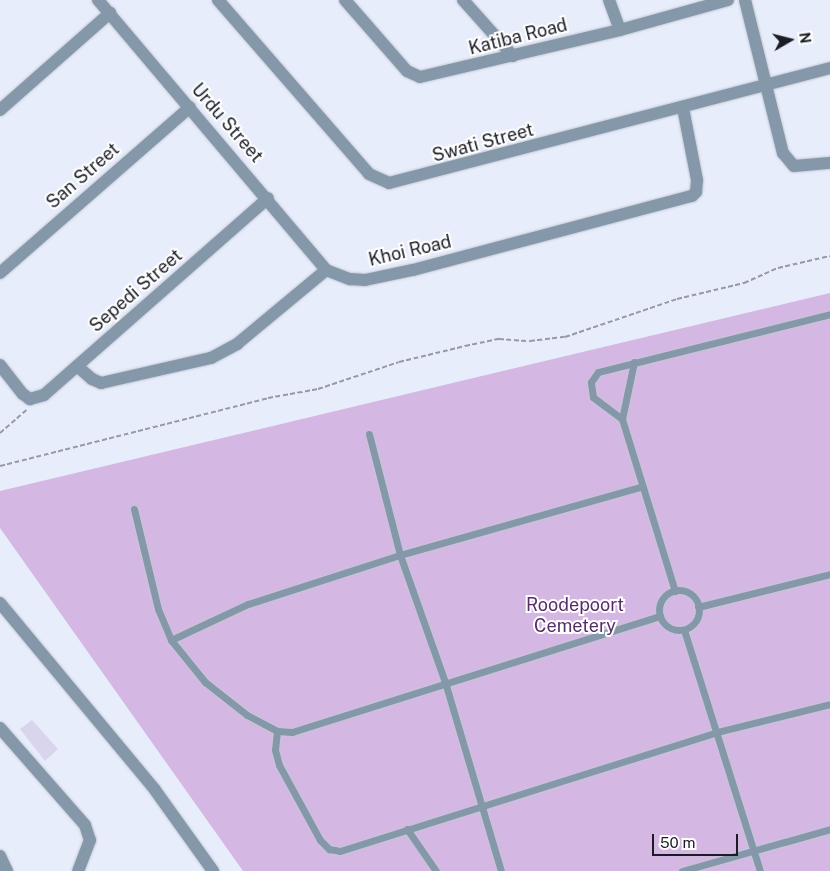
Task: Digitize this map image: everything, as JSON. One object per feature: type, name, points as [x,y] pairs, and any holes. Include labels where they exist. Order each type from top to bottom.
[{"type":"street","name":"Urdu Street","points":[[98,0],[268,198],[326,270]]},
{"type":"street","name":"Swati Street","points":[[218,0],[369,174],[384,182],[402,182],[766,87],[830,68]]},
{"type":"street","name":"Katiba Road","points":[[346,0],[414,75],[428,77],[620,30],[728,0]]},
{"type":"street","points":[[463,0],[513,56]]},
{"type":"street","points":[[609,0],[620,30]]},
{"type":"street","points":[[745,0],[783,153],[794,166],[830,162]]},
{"type":"street","points":[[0,110],[110,13]]},
{"type":"street","name":"San Street","points":[[0,273],[190,107]]},
{"type":"street","name":"Khoi Road","points":[[326,270],[350,279],[385,276],[692,196],[696,192],[697,180],[683,108]]},
{"type":"street","name":"Sepedi Street","points":[[27,397],[44,395],[268,198]]},
{"type":"street","points":[[78,366],[92,379],[101,383],[211,358],[237,344],[326,270]]},
{"type":"street","points":[[0,365],[27,397]]},
{"type":"street","points":[[0,603],[155,790],[213,871]]},
{"type":"street","points":[[0,728],[86,825],[90,840],[78,871]]},
{"type":"street","points":[[0,856],[7,871]]},
{"type":"lane","points":[[622,419],[593,397],[591,382],[598,372],[830,314]]},
{"type":"lane","points":[[634,362],[622,419],[641,487],[675,591]]},
{"type":"lane","points":[[369,434],[400,555],[445,682],[480,805],[502,871]]},
{"type":"lane","points":[[171,640],[248,604],[400,555],[641,487]]},
{"type":"lane","points":[[134,509],[158,609],[171,640],[205,682],[247,714],[278,731],[292,732],[445,682],[660,616]]},
{"type":"lane","points":[[698,607],[830,574]]},
{"type":"lane","points":[[675,591],[687,592],[698,607],[694,624],[684,630],[672,629],[660,616],[660,603],[675,591]]},
{"type":"lane","points":[[684,630],[760,871]]},
{"type":"lane","points":[[278,731],[274,750],[279,765],[320,840],[329,849],[340,851],[480,805],[717,732],[830,704]]},
{"type":"lane","points":[[407,829],[436,871]]},
{"type":"lane","points":[[682,871],[830,829]]},
{"type":"path","points":[[0,466],[268,398],[318,389],[399,362],[465,346],[499,339],[530,341],[565,337],[677,299],[744,283],[778,268],[830,256]]},
{"type":"path","points":[[0,433],[25,413],[27,397]]},
{"type":"green space","name":"Roodepoort Cemetery","points":[[830,293],[830,871],[243,871],[0,528],[0,491]]},
{"type":"building","points":[[32,720],[58,749],[45,761],[20,729]]}]
